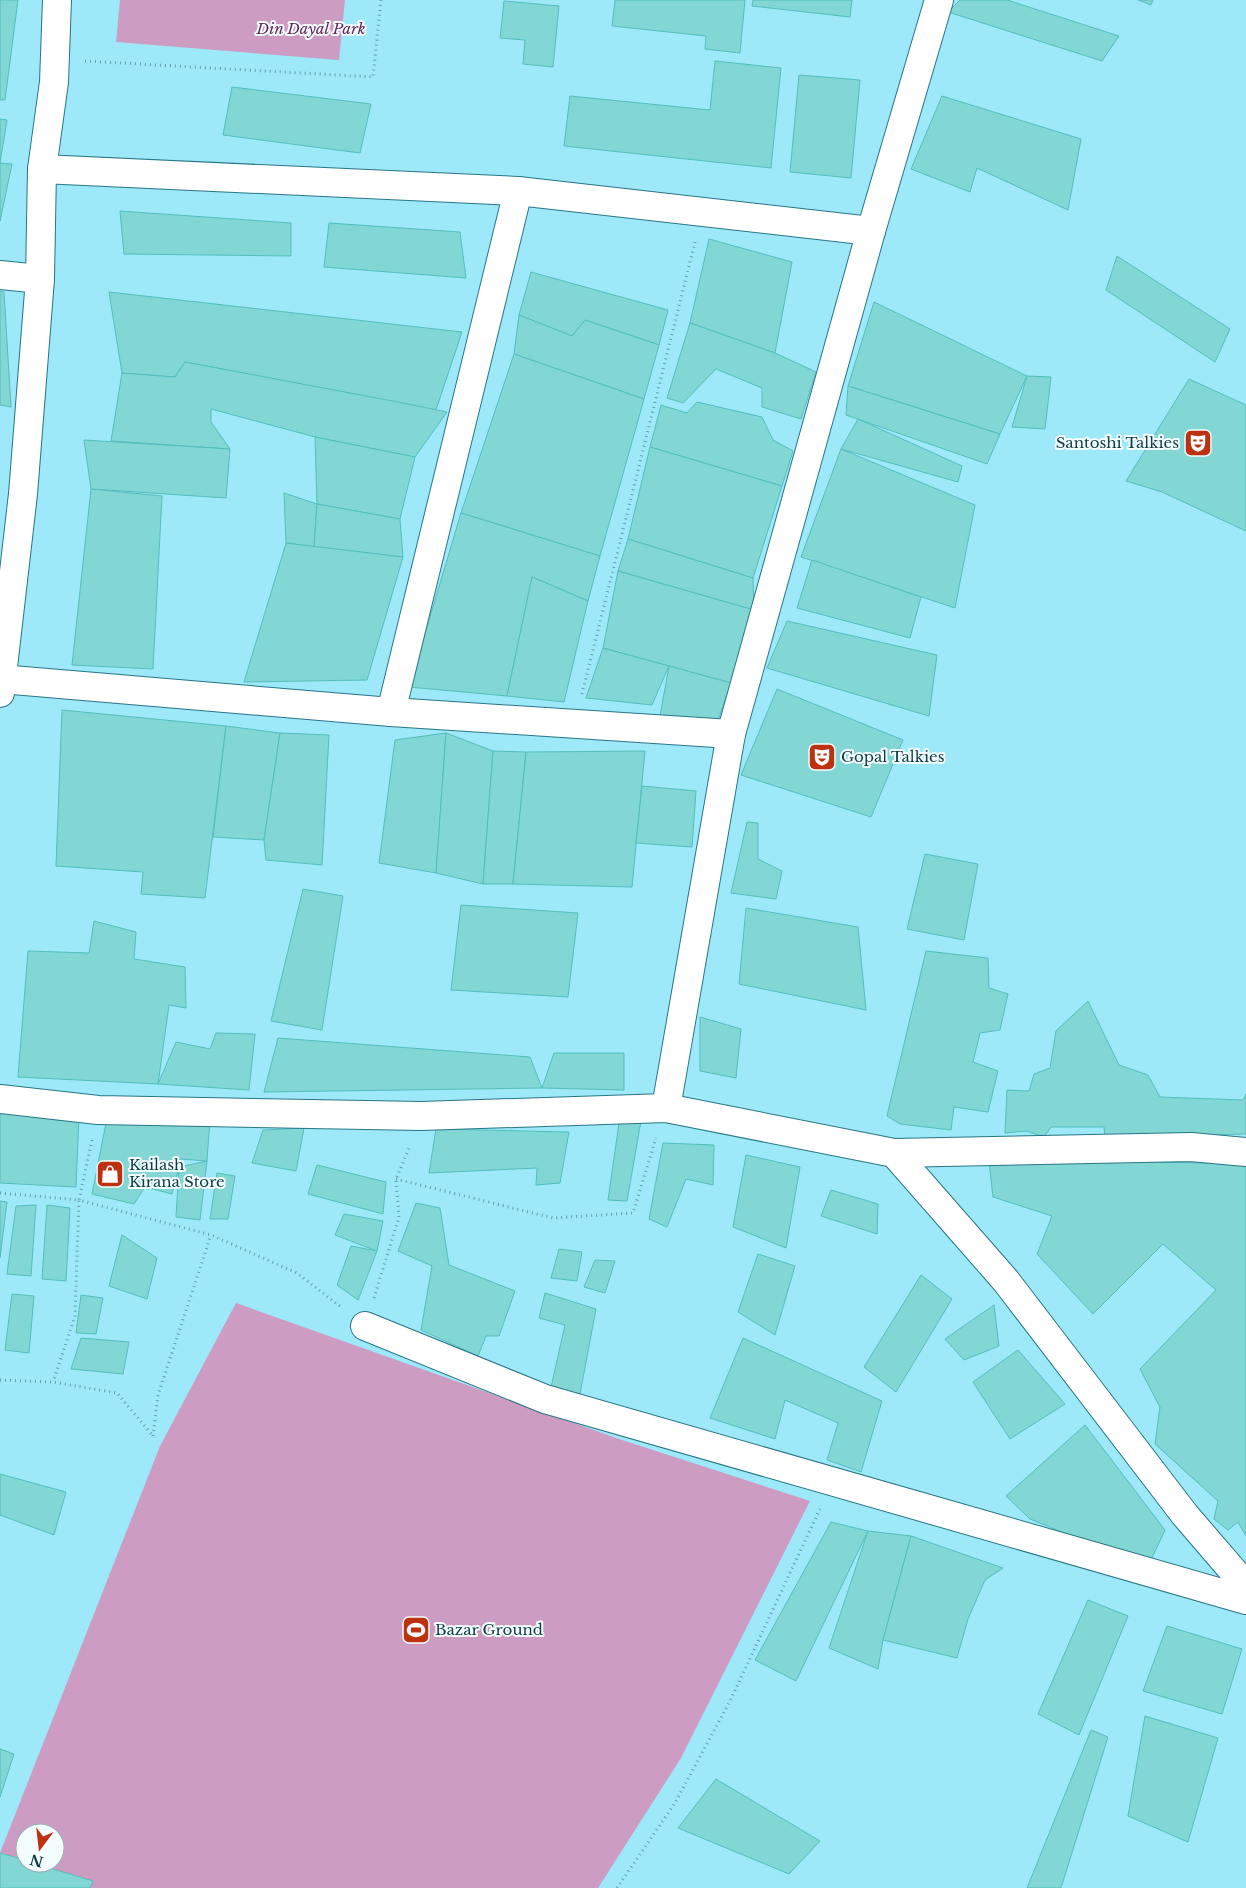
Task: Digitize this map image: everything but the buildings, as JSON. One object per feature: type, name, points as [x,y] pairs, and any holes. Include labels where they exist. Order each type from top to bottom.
[{"type":"street","points":[[0,693],[0,679],[23,494],[40,279],[42,169],[55,59],[58,0]]},
{"type":"street","points":[[666,1108],[731,734],[871,231],[939,0]]},
{"type":"street","points":[[42,169],[518,191],[871,231]]},
{"type":"street","points":[[391,712],[518,191]]},
{"type":"street","points":[[0,275],[40,279]]},
{"type":"street","points":[[0,679],[391,712],[731,734]]},
{"type":"street","points":[[0,1099],[98,1110],[421,1116],[666,1108],[894,1154],[1191,1147],[1246,1152]]},
{"type":"street","points":[[894,1154],[1006,1281],[1186,1515],[1246,1586]]},
{"type":"street","points":[[365,1326],[545,1399],[1246,1600]]},
{"type":"path","points":[[55,59],[373,78],[382,0]]},
{"type":"path","points":[[575,724],[702,212]]},
{"type":"path","points":[[396,1179],[553,1218],[633,1213],[666,1108]]},
{"type":"path","points":[[53,1382],[75,1316],[79,1200],[98,1110]]},
{"type":"path","points":[[0,1194],[79,1200],[211,1234],[297,1274],[365,1326],[399,1217],[396,1179],[421,1116]]},
{"type":"path","points":[[0,1380],[53,1382],[117,1393],[153,1436],[158,1395],[211,1234]]},
{"type":"path","points":[[617,1888],[675,1803],[730,1700],[834,1481]]},
{"type":"green space","name":"Din Dayal Park","points":[[120,0],[345,0],[339,60],[116,42]]},
{"type":"green space","name":"Bazar Ground","points":[[236,1303],[619,1439],[810,1501],[681,1758],[598,1888],[90,1888],[92,1881],[65,1873],[65,1823],[15,1823],[15,1857],[0,1853],[160,1446]]},
{"type":"place","name":"Santoshi Talkies","points":[[1198,443]]},
{"type":"place","name":"Gopal Talkies","points":[[822,757]]},
{"type":"place","name":"Kailash Kirana Store","points":[[110,1174]]},
{"type":"place","name":"Bazar Ground","points":[[416,1630]]}]
